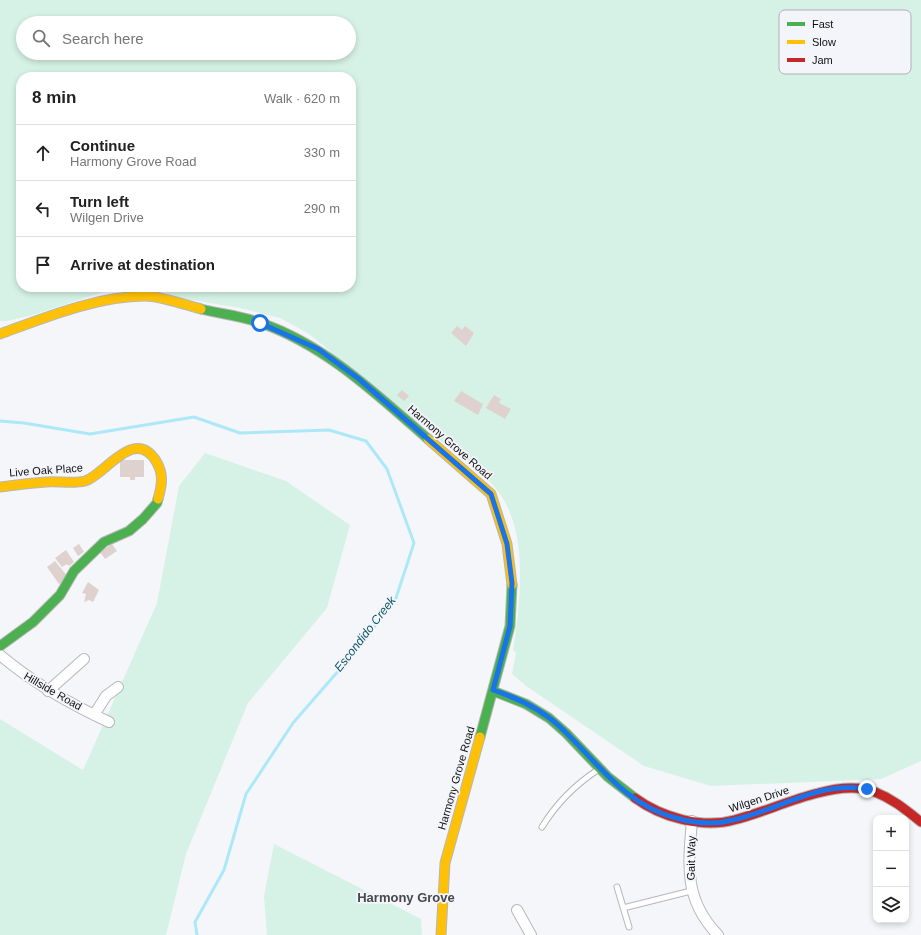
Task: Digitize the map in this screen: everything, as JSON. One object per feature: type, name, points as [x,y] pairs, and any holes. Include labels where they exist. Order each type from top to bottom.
[{"type":"main road","name":"Harmony Grove Road","points":[[0,334],[51,316],[112,299],[146,296],[260,323],[318,349],[359,379],[491,494],[507,544],[512,583],[510,626],[445,863],[441,935]]},
{"type":"main road","name":"Live Oak Place","points":[[0,487],[45,482],[86,481],[122,453],[140,449],[152,453],[159,466],[163,483],[157,503],[143,519],[129,531],[104,542],[74,571],[60,595],[34,622],[0,646]]},
{"type":"main road","name":"Wilgen Drive","points":[[493,690],[512,696],[533,707],[558,725],[600,769],[628,795],[645,806],[664,814],[692,821],[732,821],[832,788],[851,787],[867,789],[884,794],[902,804],[921,822]]},
{"type":"street","name":"Hillside Road","points":[[0,655],[48,691],[109,722]]},
{"type":"street","points":[[48,691],[84,659]]},
{"type":"street","points":[[94,715],[106,696],[118,687]]},
{"type":"street","name":"Gait Way","points":[[692,821],[689,852],[691,891],[704,918],[718,935]]},
{"type":"street","points":[[518,910],[531,935]]},
{"type":"lane","points":[[542,827],[549,816],[582,780],[600,769]]},
{"type":"lane","points":[[617,887],[629,927]]},
{"type":"lane","points":[[623,908],[691,891]]},
{"type":"green space","points":[[0,0],[921,0],[921,761],[881,779],[711,786],[644,766],[526,686],[512,674],[516,653],[513,650],[518,615],[520,576],[517,538],[513,520],[504,500],[498,491],[481,473],[309,334],[280,318],[240,308],[143,292],[356,292],[356,72],[16,72],[16,292],[103,292],[33,315],[7,321],[0,321]]},
{"type":"green space","points":[[205,453],[286,481],[350,525],[327,608],[248,703],[186,854],[166,935],[0,935],[0,719],[83,770],[157,603],[179,486]]},
{"type":"green space","points":[[274,844],[421,919],[422,935],[267,935],[264,896]]},
{"type":"building","points":[[457,326],[462,330],[465,326],[474,333],[466,346],[451,333]]},
{"type":"building","points":[[402,390],[409,396],[404,401],[397,395]]},
{"type":"building","points":[[461,391],[483,404],[478,415],[454,401]]},
{"type":"building","points":[[494,395],[501,399],[499,403],[511,409],[505,419],[486,408]]},
{"type":"building","points":[[120,460],[144,460],[144,477],[135,477],[135,480],[130,480],[130,477],[120,477]]},
{"type":"building","points":[[79,544],[84,552],[78,556],[73,548]]},
{"type":"building","points":[[112,544],[117,551],[105,559],[100,552]]},
{"type":"building","points":[[66,550],[74,562],[69,566],[67,564],[62,567],[55,558]]},
{"type":"building","points":[[55,561],[68,577],[59,584],[47,567]]},
{"type":"building","points":[[88,582],[99,590],[93,602],[89,600],[84,602],[86,594],[82,593]]},
{"type":"waterway","name":"Escondido Creek","points":[[0,421],[24,423],[90,434],[194,417],[240,433],[329,430],[366,441],[387,469],[414,543],[395,601],[340,669],[293,723],[246,794],[224,870],[195,922],[197,935]]},
{"type":"traffic: fast","points":[[201,309],[261,323],[308,345],[350,373],[428,439]]},
{"type":"traffic: fast","points":[[0,646],[33,622],[60,595],[74,571],[104,542],[129,531],[143,519],[157,503],[158,499]]},
{"type":"traffic: fast","points":[[480,737],[510,626],[512,585]]},
{"type":"traffic: fast","points":[[493,691],[526,704],[549,718],[566,733],[608,777],[635,798]]},
{"type":"traffic: slow","points":[[0,334],[71,309],[127,297],[158,297],[201,309]]},
{"type":"traffic: slow","points":[[428,439],[491,494],[507,544],[512,585]]},
{"type":"traffic: slow","points":[[0,487],[40,482],[85,481],[93,477],[129,450],[138,449],[147,452],[159,466],[162,480],[158,499]]},
{"type":"traffic: slow","points":[[441,935],[445,863],[480,737]]},
{"type":"traffic: jam","points":[[635,798],[645,805],[669,816],[682,820],[709,823],[734,820],[825,791],[846,788],[861,788],[888,798],[921,822]]},
{"type":"district","name":"Harmony Grove","points":[[406,897]]},
{"type":"route","points":[[260,323],[318,349],[359,379],[491,494],[507,544],[512,583],[510,626],[493,690],[512,696],[533,707],[558,725],[605,774],[637,802],[651,810],[676,818],[707,823],[732,821],[832,788],[858,787],[867,789]]}]
